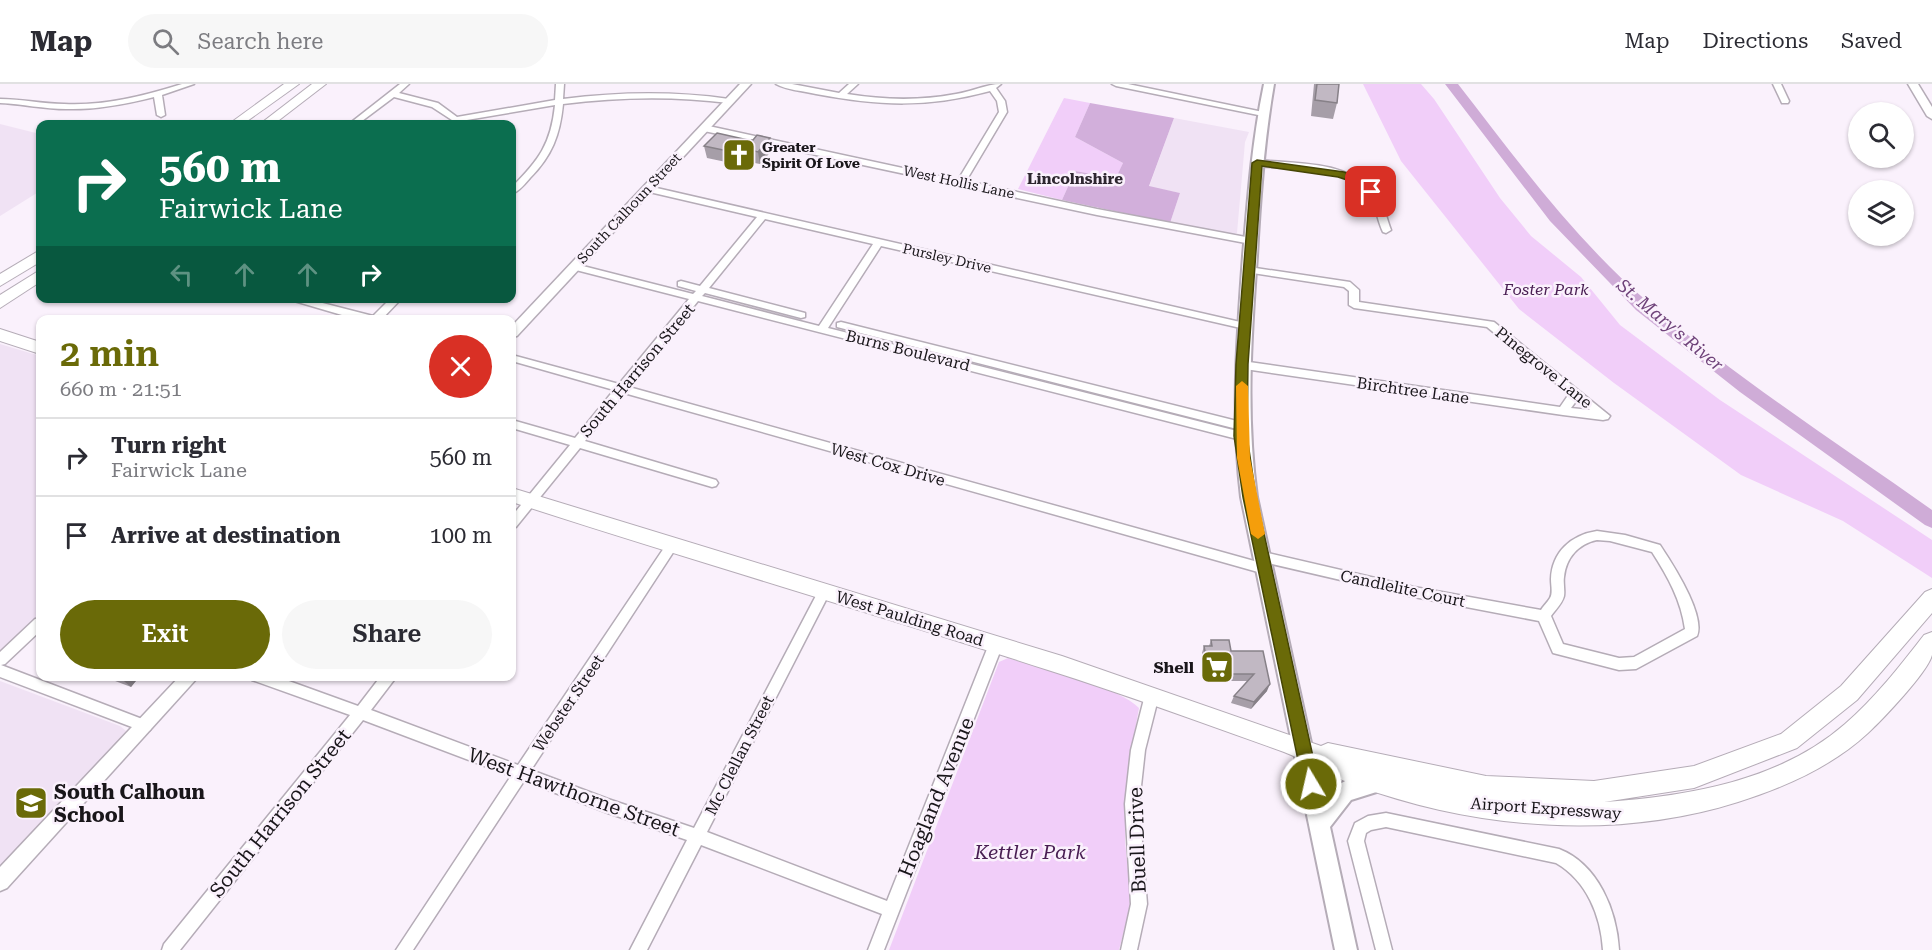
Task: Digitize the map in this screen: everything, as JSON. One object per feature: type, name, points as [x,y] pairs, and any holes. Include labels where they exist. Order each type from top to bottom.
[{"type":"main road","points":[[242,120],[293,84]]},
{"type":"main road","points":[[271,120],[320,84]]},
{"type":"main road","points":[[1269,84],[1257,163],[1242,364],[1241,431],[1249,497],[1305,749],[1346,950]]},
{"type":"main road","points":[[0,282],[36,258]]},
{"type":"main road","points":[[0,303],[36,279]]},
{"type":"main road","points":[[0,335],[36,347]]},
{"type":"main road","name":"West Paulding Road","points":[[521,498],[996,644],[1152,695],[1305,749]]},
{"type":"main road","name":"Airport Expressway","points":[[1305,749],[1486,787],[1594,792],[1694,777],[1789,741],[1849,693],[1932,598]]},
{"type":"main road","name":"Airport Expressway","points":[[1305,749],[1357,774],[1482,808],[1628,814],[1702,804],[1776,778],[1822,755],[1859,725],[1890,694],[1932,641]]},
{"type":"main road","points":[[1319,824],[1345,792],[1353,787],[1382,782]]},
{"type":"street","points":[[0,101],[77,106],[120,102],[190,84]]},
{"type":"street","points":[[358,120],[405,84]]},
{"type":"street","points":[[516,187],[544,160],[558,126],[560,84]]},
{"type":"street","name":"South Calhoun Street","points":[[516,329],[746,84]]},
{"type":"street","points":[[780,84],[881,103],[943,101],[994,86],[1001,100],[1003,112],[961,182]]},
{"type":"street","points":[[841,96],[854,84]]},
{"type":"street","points":[[1116,84],[1263,114]]},
{"type":"street","points":[[1777,84],[1785,101]]},
{"type":"street","points":[[1913,84],[1932,116]]},
{"type":"street","points":[[158,93],[161,115]]},
{"type":"street","points":[[465,120],[560,102],[621,94],[655,93],[729,101]]},
{"type":"street","points":[[393,94],[426,101],[447,112],[453,120]]},
{"type":"street","name":"West Hollis Lane","points":[[704,128],[1096,212],[1251,242]]},
{"type":"street","points":[[1257,163],[1327,171],[1354,179],[1375,199],[1386,230]]},
{"type":"street","name":"Pursley Drive","points":[[648,189],[1245,326]]},
{"type":"street","name":"South Harrison Street","points":[[516,512],[521,498],[576,443],[762,216]]},
{"type":"street","points":[[824,325],[879,242]]},
{"type":"street","name":"Burns Boulevard","points":[[577,264],[700,293],[1241,431]]},
{"type":"street","name":"Pinegrove Lane","points":[[1249,270],[1347,284],[1354,290],[1354,305],[1490,324],[1604,416]]},
{"type":"street","points":[[308,303],[355,315]]},
{"type":"street","points":[[379,315],[392,303]]},
{"type":"street","name":"West Cox Drive","points":[[516,359],[1264,563]]},
{"type":"street","name":"Birchtree Lane","points":[[1242,364],[1604,416]]},
{"type":"street","points":[[1563,411],[1575,394]]},
{"type":"street","points":[[516,425],[712,483]]},
{"type":"street","points":[[1589,535],[1611,537],[1656,548],[1680,584],[1690,614],[1692,632],[1636,663],[1619,664],[1558,649],[1544,616],[1557,598],[1558,575],[1564,557],[1577,539],[1589,535]]},
{"type":"street","name":"Webster Street","points":[[404,950],[672,545]]},
{"type":"street","name":"Candlelite Court","points":[[1264,563],[1544,616]]},
{"type":"street","name":"Mc Clellan Street","points":[[638,950],[824,592]]},
{"type":"street","points":[[0,660],[36,626]]},
{"type":"street","name":"Hoagland Avenue","points":[[876,950],[996,644]]},
{"type":"street","points":[[0,670],[145,726]]},
{"type":"street","points":[[0,881],[186,681]]},
{"type":"street","name":"West Hawthorne Street","points":[[271,681],[521,774],[697,836],[891,910]]},
{"type":"street","name":"South Harrison Street","points":[[170,950],[386,681]]},
{"type":"street","name":"Buell Drive","points":[[1129,950],[1139,904],[1132,804],[1138,750],[1152,695]]},
{"type":"street","points":[[1383,950],[1356,841],[1360,828],[1368,823],[1386,819],[1559,856],[1573,862],[1598,898],[1612,938],[1611,950]]},
{"type":"shaded area","points":[[1090,103],[1174,118],[1149,186],[1180,193],[1170,223],[1062,200],[1075,171],[1116,178],[1123,163],[1075,137]]},
{"type":"shaded area","points":[[1174,118],[1249,132],[1245,142],[1237,233],[1170,223],[1180,193],[1149,187]]},
{"type":"shaded area","points":[[0,124],[36,133],[36,194],[0,216]]},
{"type":"shaded area","points":[[0,344],[36,355],[36,617],[0,651]]},
{"type":"shaded area","name":"South Calhoun School","points":[[0,681],[120,726],[126,731],[125,736],[0,869]]},
{"type":"green space","name":"Foster Park","points":[[1363,84],[1421,84],[1434,99],[1500,198],[1531,236],[1581,277],[1620,325],[1720,400],[1932,540],[1932,578],[1843,521],[1741,475],[1614,383],[1519,309],[1401,161]]},
{"type":"green space","points":[[1064,98],[1090,103],[1075,137],[1123,163],[1117,178],[1075,171],[1062,200],[1018,189]]},
{"type":"green space","name":"Kettler Park","points":[[1008,658],[1096,685],[1129,700],[1139,708],[1127,775],[1125,841],[1131,903],[1119,950],[889,950],[999,662]]},
{"type":"building","points":[[1317,84],[1339,84],[1337,103],[1315,100]]},
{"type":"building","points":[[717,133],[748,140],[753,140],[757,135],[770,138],[758,152],[747,149],[742,154],[704,146]]},
{"type":"building","points":[[1211,640],[1229,640],[1231,651],[1263,651],[1270,684],[1254,702],[1234,696],[1254,674],[1209,674],[1204,646],[1212,646]]},
{"type":"waterway","name":"St. Mary's River","points":[[1451,84],[1555,218],[1642,306],[1746,388],[1932,520]]},
{"type":"slow traffic","points":[[1242,386],[1243,458],[1258,534]]},
{"type":"place","name":"Greater Spirit Of Love","points":[[739,155]]},
{"type":"place","name":"Shell","points":[[1217,667]]},
{"type":"place","name":"South Calhoun School","points":[[31,803]]},
{"type":"district","name":"Lincolnshire","points":[[1075,179]]},
{"type":"route","points":[[1311,784],[1249,497],[1241,436],[1242,364],[1257,163],[1340,174],[1354,179],[1371,192]]}]
